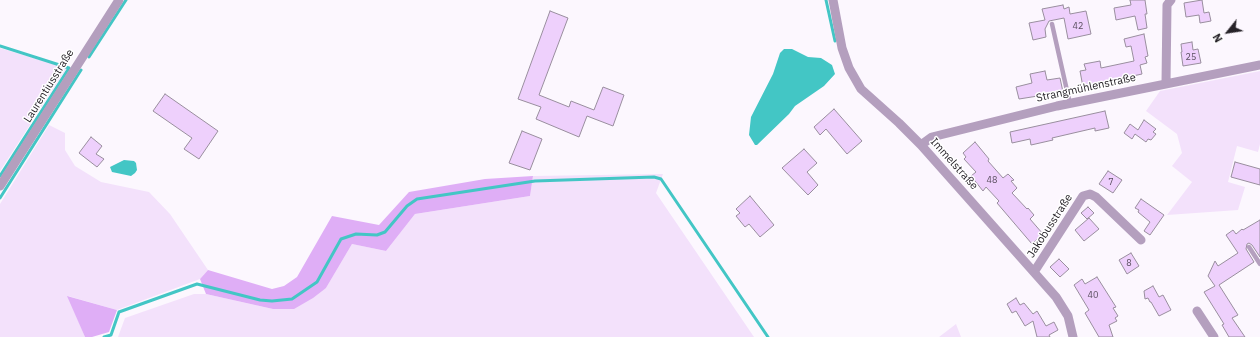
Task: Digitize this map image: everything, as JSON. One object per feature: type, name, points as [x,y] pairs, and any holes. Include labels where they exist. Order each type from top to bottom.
[{"type":"street","name":"Laurentiusstraße","points":[[0,186],[119,0]]},
{"type":"street","name":"Immelstraße","points":[[833,0],[842,48],[855,79],[861,89],[900,123],[921,145],[1056,297],[1068,316],[1073,337]]},
{"type":"street","points":[[1166,83],[1168,5],[1171,0]]},
{"type":"street","name":"Strangmühlenstraße","points":[[921,145],[932,137],[1070,104],[1166,83],[1260,65]]},
{"type":"street","name":"Jakobusstraße","points":[[1034,272],[1083,196],[1090,194],[1096,197],[1141,240]]},
{"type":"street","points":[[1197,311],[1214,337]]},
{"type":"lane","points":[[1052,24],[1070,104]]},
{"type":"lane","points":[[1249,247],[1260,264]]},
{"type":"shaded area","points":[[0,48],[67,68],[0,171]]},
{"type":"shaded area","points":[[1260,71],[1260,144],[1258,152],[1237,146],[1228,182],[1245,187],[1238,210],[1167,215],[1192,182],[1172,166],[1182,153],[1177,134],[1146,111],[1160,91]]},
{"type":"shaded area","points":[[49,125],[65,133],[65,150],[75,166],[101,182],[149,192],[170,214],[208,270],[200,279],[117,310],[68,296],[85,337],[0,337],[0,204]]},
{"type":"shaded area","points":[[663,174],[656,193],[754,337],[118,337],[125,318],[194,294],[206,294],[273,309],[326,288],[352,244],[386,251],[415,214],[530,196],[533,176]]},
{"type":"shaded area","points":[[533,176],[530,196],[415,214],[386,251],[352,244],[326,288],[313,298],[294,309],[273,309],[206,294],[200,279],[208,270],[272,289],[284,286],[297,277],[332,216],[379,225],[409,192],[485,179]]},
{"type":"shaded area","points":[[67,296],[117,310],[109,332],[92,337],[85,337]]},
{"type":"shaded area","points":[[956,324],[961,337],[939,337]]},
{"type":"water","points":[[784,49],[792,49],[808,57],[821,58],[832,65],[835,74],[824,86],[795,106],[789,114],[757,145],[755,145],[749,135],[751,117],[773,74],[780,53]]},
{"type":"water","points":[[124,160],[134,161],[136,163],[137,170],[131,176],[112,172],[110,167]]},
{"type":"building","points":[[1130,0],[1145,0],[1147,28],[1138,30],[1135,16],[1116,20],[1114,8],[1131,5]]},
{"type":"building","points":[[1202,0],[1204,13],[1209,12],[1211,21],[1200,23],[1199,15],[1186,17],[1184,3]]},
{"type":"building","points":[[1063,5],[1064,9],[1069,7],[1070,14],[1086,11],[1091,34],[1068,39],[1064,18],[1049,21],[1045,29],[1046,37],[1033,40],[1029,23],[1045,20],[1042,9]]},
{"type":"building","points":[[550,11],[568,18],[539,95],[569,107],[571,101],[594,110],[603,87],[624,95],[613,126],[587,116],[579,137],[536,119],[541,107],[518,99]]},
{"type":"building","points":[[1144,34],[1148,56],[1145,57],[1147,63],[1140,65],[1142,74],[1083,87],[1080,71],[1086,70],[1084,64],[1100,61],[1101,68],[1134,61],[1131,46],[1126,47],[1124,39]]},
{"type":"building","points":[[1192,42],[1193,50],[1198,49],[1201,63],[1183,66],[1181,44]]},
{"type":"building","points":[[1045,71],[1047,80],[1060,78],[1063,92],[1019,99],[1016,87],[1032,83],[1030,74]]},
{"type":"building","points":[[165,94],[218,131],[199,159],[184,149],[192,138],[153,111]]},
{"type":"building","points":[[834,109],[862,141],[847,154],[826,129],[820,135],[814,127]]},
{"type":"building","points":[[1105,111],[1109,128],[1095,131],[1095,128],[1052,138],[1053,140],[1031,145],[1030,139],[1012,143],[1010,132]]},
{"type":"building","points":[[1144,120],[1156,129],[1153,132],[1156,134],[1151,140],[1148,139],[1146,142],[1135,134],[1132,139],[1124,133],[1130,124],[1138,130]]},
{"type":"building","points":[[522,131],[542,139],[530,170],[509,163]]},
{"type":"building","points":[[91,137],[102,146],[96,154],[104,159],[97,167],[79,153]]},
{"type":"building","points":[[975,142],[989,159],[988,161],[1003,178],[1008,174],[1014,180],[1011,181],[1017,188],[1012,193],[1034,215],[1030,219],[1043,234],[1032,244],[997,203],[999,201],[986,187],[983,191],[971,176],[976,172],[964,159],[966,157],[963,153]]},
{"type":"building","points":[[804,149],[817,163],[807,172],[818,185],[808,195],[782,168]]},
{"type":"building","points":[[1235,162],[1260,169],[1260,185],[1231,177]]},
{"type":"building","points":[[1108,171],[1122,180],[1113,193],[1099,184]]},
{"type":"building","points":[[750,196],[774,225],[760,237],[749,224],[745,227],[736,216],[740,213],[736,209]]},
{"type":"building","points":[[1141,199],[1164,215],[1150,235],[1144,231],[1150,222],[1138,212],[1139,210],[1135,208]]},
{"type":"building","points":[[1088,207],[1094,213],[1087,219],[1081,213]]},
{"type":"building","points":[[1089,218],[1099,229],[1084,241],[1075,230]]},
{"type":"building","points":[[1260,220],[1260,257],[1252,245],[1249,243],[1247,244],[1246,249],[1254,262],[1219,285],[1238,315],[1232,318],[1245,337],[1229,337],[1222,325],[1224,324],[1204,292],[1215,286],[1208,276],[1215,261],[1218,266],[1238,253],[1226,235],[1233,230],[1236,234],[1242,229],[1243,230]]},
{"type":"building","points":[[1131,253],[1139,266],[1127,274],[1119,260]]},
{"type":"building","points":[[1059,259],[1069,269],[1060,277],[1050,267]]},
{"type":"building","points":[[1097,277],[1116,307],[1113,308],[1118,316],[1115,318],[1117,321],[1109,325],[1113,337],[1099,337],[1085,313],[1089,310],[1074,285],[1082,279],[1085,284]]},
{"type":"building","points":[[1153,286],[1159,297],[1163,295],[1171,310],[1159,316],[1148,298],[1145,299],[1144,291]]},
{"type":"building","points":[[1016,298],[1020,305],[1024,303],[1033,314],[1037,311],[1046,326],[1054,322],[1058,330],[1049,335],[1050,337],[1037,337],[1033,321],[1025,326],[1016,311],[1012,313],[1007,304]]},
{"type":"waterway","points":[[89,57],[126,0]]},
{"type":"waterway","points":[[826,0],[835,41]]},
{"type":"waterway","points":[[0,46],[69,68],[0,176]]},
{"type":"waterway","points":[[0,198],[81,70]]},
{"type":"waterway","points":[[104,337],[111,335],[119,312],[197,284],[260,300],[272,301],[292,299],[317,282],[341,239],[356,234],[377,235],[385,232],[407,206],[417,199],[535,181],[654,177],[661,179],[768,337]]}]
